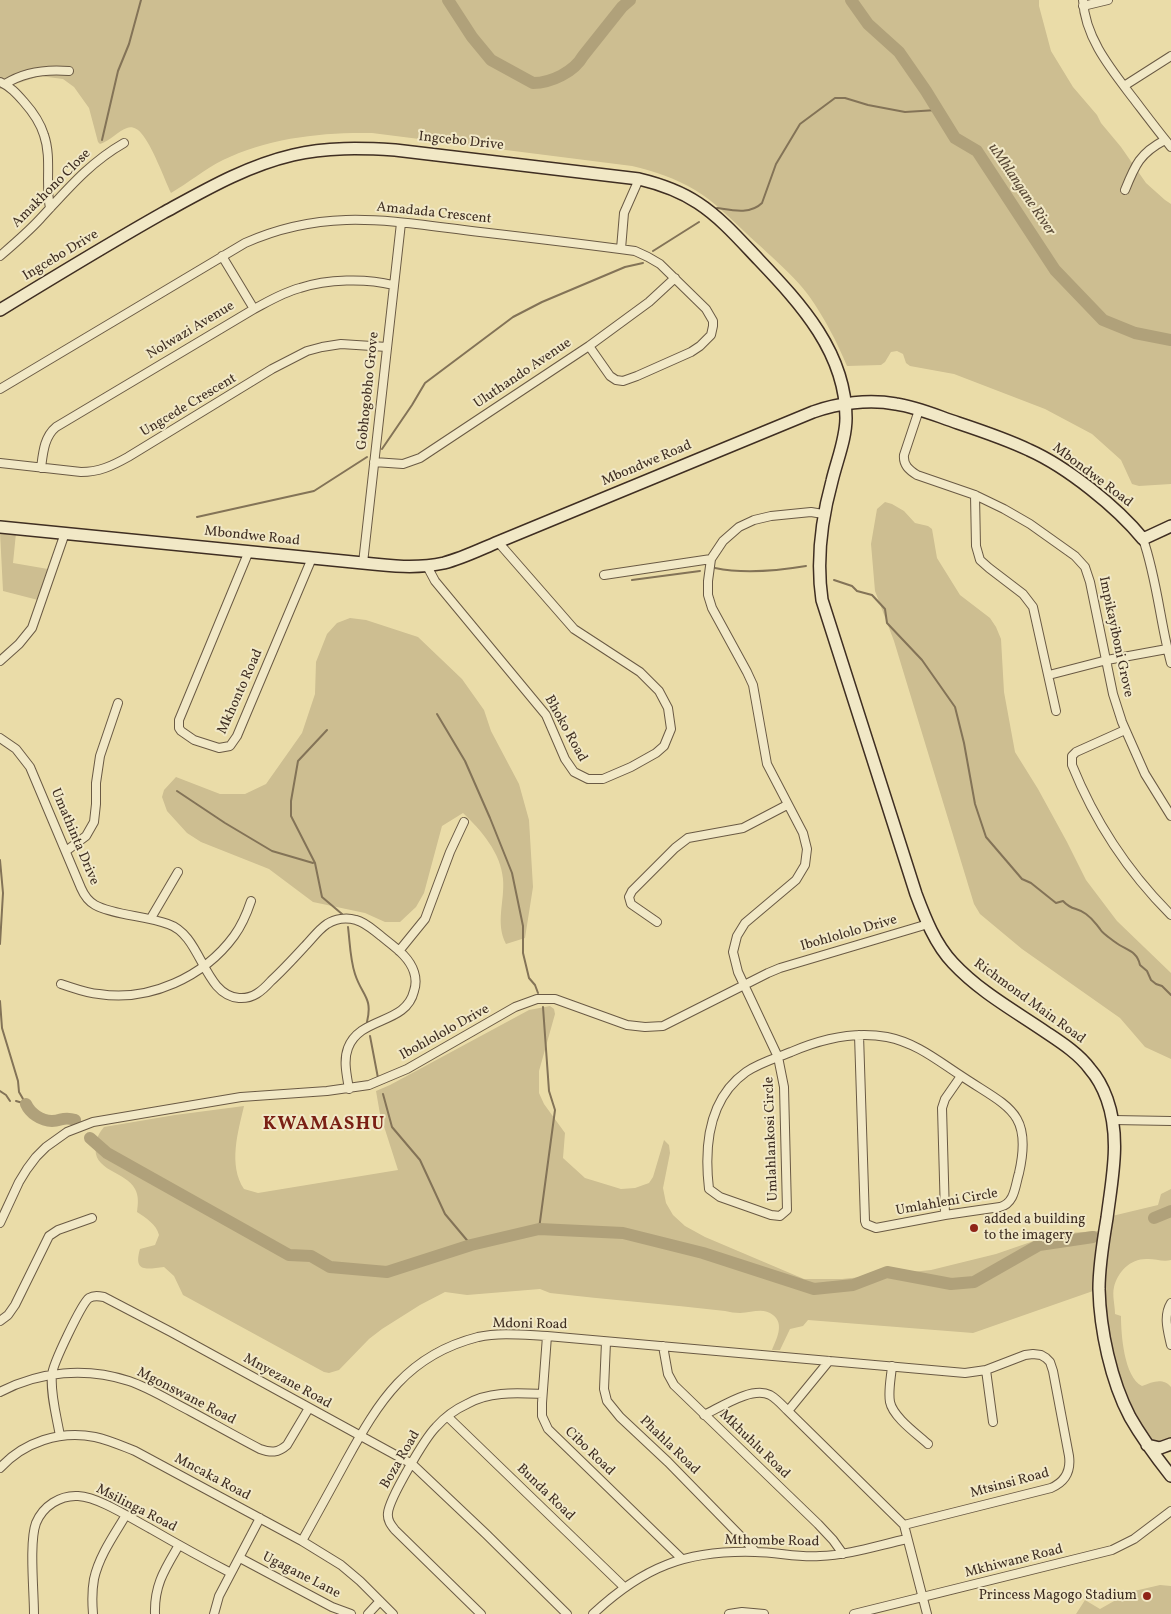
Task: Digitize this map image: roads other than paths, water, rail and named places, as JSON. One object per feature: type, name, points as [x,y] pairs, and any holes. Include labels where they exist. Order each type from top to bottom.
[{"type":"main road","name":"Ingcebo Drive","points":[[0,310],[205,189],[241,172],[294,155],[351,149],[387,149],[639,179],[660,184],[679,192],[706,209],[739,238],[812,320],[824,339],[839,373],[845,404]]},
{"type":"main road","name":"Mbondwe Road","points":[[0,527],[401,567],[427,566],[447,562],[498,542],[820,409],[870,402],[889,403],[919,410],[1012,442],[1044,458],[1083,484],[1118,511],[1143,539]]},
{"type":"main road","name":"Richmond Main Road","points":[[845,404],[846,426],[823,514],[819,548],[822,600],[916,894],[928,924],[943,952],[964,974],[997,1000],[1059,1041],[1090,1068],[1102,1088],[1113,1120],[1115,1143],[1114,1168],[1102,1252],[1100,1285],[1101,1308],[1107,1349],[1114,1380],[1127,1411],[1147,1445],[1171,1476]]},
{"type":"main road","points":[[1143,539],[1171,526]]},
{"type":"main road","points":[[1147,1445],[1160,1448],[1171,1444]]},
{"type":"street","points":[[1108,0],[1083,3],[1086,20],[1093,39],[1100,53],[1171,147]]},
{"type":"street","points":[[1124,86],[1171,56]]},
{"type":"street","points":[[50,208],[47,192],[48,163],[45,136],[33,113],[14,92],[2,83],[27,74],[52,70],[69,71]]},
{"type":"street","points":[[1125,190],[1139,160],[1165,140]]},
{"type":"street","name":"Amakhono Close","points":[[0,256],[27,233],[81,174],[104,155],[124,143]]},
{"type":"street","points":[[620,249],[624,213],[639,179]]},
{"type":"street","name":"Amadada Crescent","points":[[0,389],[255,238],[302,225],[345,219],[401,223],[635,251],[660,264],[675,278],[706,308],[712,317],[714,326],[707,339],[691,352],[623,381],[616,380],[610,376],[589,346]]},
{"type":"street","name":"Gobhogobho Grove","points":[[363,563],[401,223]]},
{"type":"street","points":[[222,256],[254,309]]},
{"type":"street","name":"Uluthando Avenue","points":[[374,462],[403,464],[420,458],[589,346],[649,302],[675,278]]},
{"type":"street","name":"Nolwazi Avenue","points":[[41,468],[47,439],[56,427],[254,309],[285,293],[306,286],[364,280],[394,285]]},
{"type":"street","name":"Ungcede Crescent","points":[[0,463],[81,472],[94,472],[106,469],[128,458],[272,370],[307,352],[341,344],[387,347]]},
{"type":"street","name":"Impikayiboni Grove","points":[[919,410],[904,455],[906,466],[917,475],[975,495],[1030,524],[1075,556],[1088,572],[1114,694],[1125,730],[1145,774],[1171,816]]},
{"type":"street","points":[[975,495],[976,546],[978,556],[989,568],[1031,602],[1036,614],[1056,711]]},
{"type":"street","points":[[604,575],[711,559],[732,531],[754,520],[802,512],[823,514]]},
{"type":"street","points":[[0,661],[24,640],[35,622],[66,533]]},
{"type":"street","name":"Mbondwe Road","points":[[1143,539],[1152,571],[1171,663]]},
{"type":"street","name":"Bhoko Road","points":[[427,566],[435,581],[546,715],[564,759],[574,772],[588,779],[603,779],[625,770],[656,753],[664,746],[671,730],[668,708],[659,690],[640,672],[574,629],[498,542]]},
{"type":"street","name":"Mkhonto Road","points":[[249,551],[179,720],[179,728],[183,734],[194,740],[219,748],[230,746],[237,736],[312,558]]},
{"type":"street","name":"Umlahlankosi Circle","points":[[711,559],[708,588],[710,603],[716,619],[743,664],[752,685],[765,758],[805,840],[807,849],[806,860],[796,880],[754,915],[741,929],[733,952],[744,985],[778,1057],[784,1087],[787,1210],[780,1216],[771,1215],[720,1197],[712,1192],[709,1186],[707,1148],[712,1117],[724,1096],[745,1072],[778,1057]]},
{"type":"street","points":[[1049,675],[1107,660],[1167,649]]},
{"type":"street","points":[[66,851],[86,836],[93,824],[96,815],[96,782],[100,756],[118,703]]},
{"type":"street","points":[[1125,730],[1076,752],[1071,759],[1072,765],[1110,841],[1140,880],[1171,915]]},
{"type":"street","name":"Umathinta Drive","points":[[0,738],[11,744],[26,759],[81,888],[90,902],[104,909],[151,918],[172,925],[180,930],[190,942],[215,984],[225,993],[240,998],[252,997],[262,990],[322,927],[333,921],[356,920],[365,924],[399,951],[410,963],[414,974],[415,985],[413,995],[401,1011],[362,1030],[354,1038],[348,1047],[346,1061],[349,1089]]},
{"type":"street","points":[[657,922],[630,904],[629,897],[679,844],[692,837],[743,828],[787,805]]},
{"type":"street","points":[[399,951],[425,919],[450,852],[464,822]]},
{"type":"street","points":[[151,918],[178,872]]},
{"type":"street","points":[[62,984],[98,994],[128,996],[164,987],[205,966],[234,936],[252,901]]},
{"type":"street","name":"Ibohlololo Drive","points":[[0,1223],[19,1182],[36,1157],[56,1139],[93,1122],[241,1097],[349,1089],[378,1082],[402,1072],[515,1007],[537,999],[555,999],[627,1025],[638,1027],[652,1027],[669,1023],[780,968],[928,924]]},
{"type":"street","name":"Umlahleni Circle","points":[[778,1057],[828,1039],[858,1035],[886,1037],[905,1042],[926,1052],[997,1099],[1014,1113],[1019,1122],[1022,1132],[1023,1153],[1012,1199],[1007,1206],[876,1228],[866,1224],[858,1035]]},
{"type":"street","points":[[945,1216],[942,1108],[945,1099],[961,1076]]},
{"type":"street","points":[[1113,1120],[1171,1121]]},
{"type":"street","points":[[0,1321],[8,1315],[15,1305],[49,1236],[58,1230],[92,1218]]},
{"type":"street","name":"Mnyezane Road","points":[[60,1436],[52,1389],[52,1374],[63,1347],[86,1302],[89,1298],[104,1297],[412,1464],[567,1614]]},
{"type":"street","points":[[1171,1303],[1167,1310],[1166,1320],[1171,1345]]},
{"type":"street","name":"Mdoni Road","points":[[302,1541],[382,1400],[395,1384],[427,1358],[445,1349],[480,1337],[502,1335],[547,1336],[829,1360]]},
{"type":"street","name":"Cibo Road","points":[[547,1336],[542,1416],[548,1429],[681,1558]]},
{"type":"street","name":"Phahla Road","points":[[606,1342],[604,1389],[607,1401],[620,1417],[668,1462],[756,1552]]},
{"type":"street","name":"Mkhuhlu Road","points":[[663,1346],[668,1374],[671,1380],[704,1415],[818,1524],[843,1554]]},
{"type":"street","name":"Mtsinsi Road","points":[[829,1360],[965,1373],[986,1370],[1025,1355],[1040,1355],[1050,1362],[1070,1463],[1068,1473],[1062,1481],[1051,1488],[904,1525]]},
{"type":"street","points":[[788,1411],[829,1360]]},
{"type":"street","points":[[892,1366],[890,1404],[900,1418],[928,1444]]},
{"type":"street","points":[[986,1370],[993,1422]]},
{"type":"street","name":"Mgonswane Road","points":[[0,1392],[28,1380],[52,1374],[85,1373],[130,1381],[267,1452],[277,1452],[287,1445],[309,1408]]},
{"type":"street","points":[[704,1415],[747,1394],[756,1392],[769,1395],[788,1411],[904,1525],[926,1614]]},
{"type":"street","name":"Boza Road","points":[[481,1614],[401,1538],[390,1524],[388,1517],[391,1502],[428,1436],[436,1426],[467,1403],[482,1397],[516,1393],[542,1394]]},
{"type":"street","name":"Bunda Road","points":[[448,1417],[624,1587]]},
{"type":"street","name":"Mncaka Road","points":[[0,1468],[12,1457],[28,1447],[60,1436],[95,1437],[136,1451],[302,1541],[340,1565],[360,1581],[393,1614]]},
{"type":"street","name":"Msilinga Road","points":[[34,1614],[33,1541],[36,1522],[43,1511],[53,1502],[73,1496],[93,1499],[126,1515],[231,1573]]},
{"type":"street","name":"Mkhiwane Road","points":[[854,1614],[1112,1550],[1134,1539],[1171,1511]]},
{"type":"street","points":[[93,1614],[92,1594],[94,1578],[101,1559],[126,1515]]},
{"type":"street","points":[[214,1614],[219,1596],[260,1518]]},
{"type":"street","name":"Mthombe Road","points":[[593,1614],[624,1587],[681,1558],[731,1552],[820,1556],[843,1554],[907,1539]]},
{"type":"street","points":[[156,1614],[156,1593],[159,1580],[179,1545]]},
{"type":"street","name":"Ugagane Lane","points":[[240,1558],[332,1607],[351,1614]]},
{"type":"street","points":[[368,1614],[380,1601]]},
{"type":"street","points":[[729,1614],[742,1612],[764,1614]]},
{"type":"waterway","points":[[102,140],[118,71],[129,44],[141,0]]},
{"type":"waterway","name":"uMhlangane River","points":[[448,0],[472,37],[491,60],[533,83],[554,79],[574,67],[622,7],[630,0]]},
{"type":"waterway","name":"uMhlangane River","points":[[851,0],[868,24],[899,52],[955,138],[977,151],[1055,270],[1103,320],[1135,333],[1171,340]]},
{"type":"waterway","points":[[717,208],[746,210],[757,207],[762,203],[776,164],[800,124],[835,98],[845,98],[868,105],[905,112],[937,110],[942,117]]},
{"type":"waterway","points":[[653,251],[699,222]]},
{"type":"waterway","points":[[382,449],[425,383],[513,317],[542,302],[625,267],[643,263]]},
{"type":"waterway","points":[[197,517],[314,491],[367,457]]},
{"type":"waterway","points":[[715,568],[737,571],[760,571],[806,566]]},
{"type":"waterway","points":[[632,580],[700,571]]},
{"type":"waterway","points":[[834,580],[852,586],[857,591],[872,595],[885,609],[887,623],[922,660],[955,707],[964,743],[975,804],[986,837],[1022,879],[1031,883],[1056,903],[1063,901],[1092,919],[1101,931],[1133,953],[1140,965],[1147,971],[1151,980],[1162,986],[1171,995]]},
{"type":"waterway","points":[[437,714],[465,761],[512,873],[523,926],[523,953],[529,978],[535,985],[538,993]]},
{"type":"waterway","points":[[327,730],[298,761],[291,801],[291,816],[315,863],[322,897],[342,914]]},
{"type":"waterway","points":[[177,791],[272,851],[313,863]]},
{"type":"waterway","points":[[0,860],[3,893],[0,944]]},
{"type":"waterway","points":[[348,927],[353,968],[368,1002],[367,1022]]},
{"type":"waterway","points":[[0,1001],[2,1028],[18,1081],[19,1092],[26,1104]]},
{"type":"waterway","points":[[539,1229],[555,1110],[549,1091],[543,1007]]},
{"type":"waterway","points":[[370,1036],[378,1078]]},
{"type":"waterway","points":[[0,1091],[10,1101]]},
{"type":"waterway","points":[[383,1094],[392,1127],[420,1160],[445,1214],[471,1245]]},
{"type":"waterway","points":[[16,1101],[26,1104]]},
{"type":"waterway","points":[[26,1104],[33,1113],[44,1120],[52,1121],[68,1118],[75,1120]]},
{"type":"waterway","points":[[90,1138],[107,1153],[289,1255],[311,1256],[330,1267],[387,1272],[471,1245],[539,1229],[623,1233],[703,1253],[814,1289],[853,1285],[887,1272],[951,1284],[974,1282],[1039,1245],[1093,1237]]},
{"type":"waterway","points":[[1154,1218],[1171,1211]]},
{"type":"place","name":"added a building to the imagery","points":[[974,1228]]},
{"type":"place","name":"Princess Magogo Stadium","points":[[1147,1596]]},
{"type":"district","name":"KWAMASHU","points":[[324,1126]]}]
